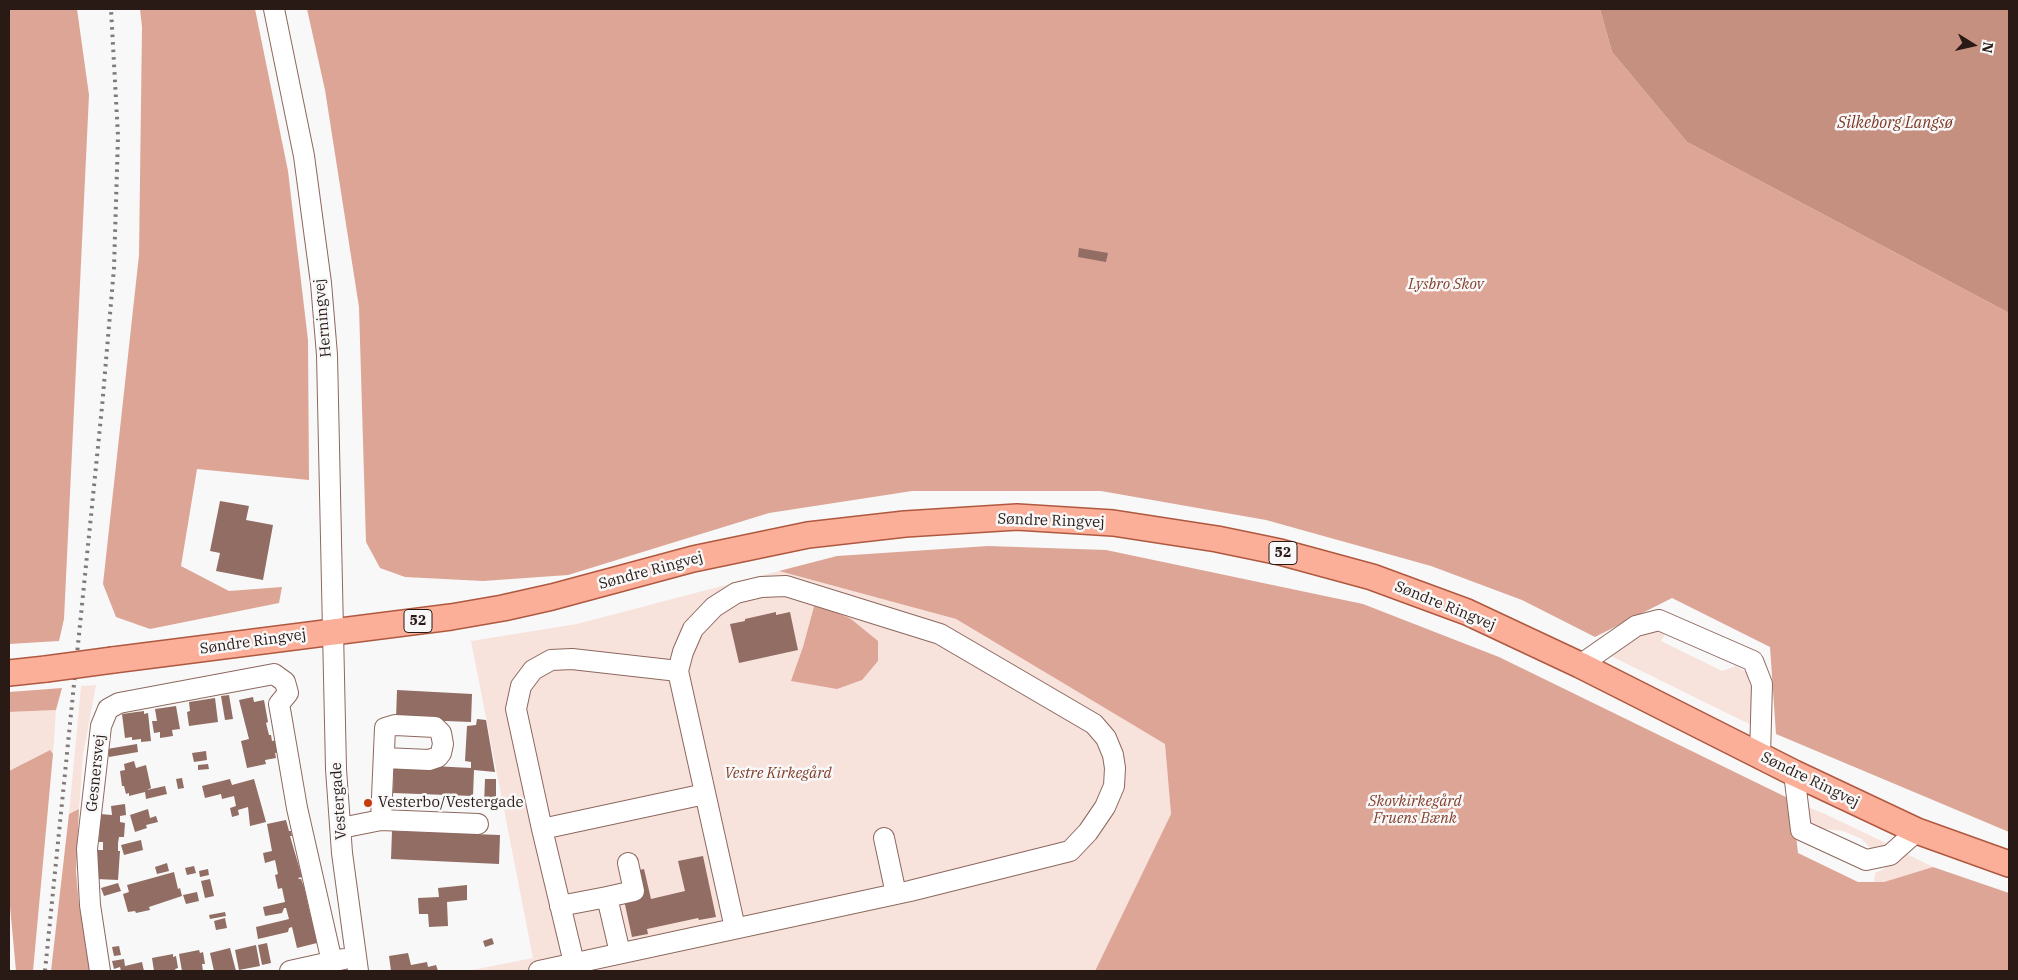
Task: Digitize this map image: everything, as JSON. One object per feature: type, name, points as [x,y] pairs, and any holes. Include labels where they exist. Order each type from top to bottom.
[{"type":"main road","name":"Søndre Ringvej","points":[[9,673],[452,617],[552,597],[692,559],[808,535],[905,524],[1017,517],[1113,523],[1217,539],[1280,552],[1372,577],[1467,612],[1580,665],[1794,773],[1917,831],[2009,864]]},
{"type":"street","name":"Herningvej","points":[[274,9],[304,156],[321,283],[327,354],[332,631]]},
{"type":"street","points":[[539,971],[896,894],[1070,851],[1088,832],[1105,807],[1114,786],[1116,768],[1106,738],[1094,724],[940,634],[786,586],[761,587],[736,593],[714,607],[693,629],[683,652],[678,671],[735,928]]},
{"type":"street","points":[[1580,665],[1636,626],[1659,620],[1753,661],[1762,684],[1760,756]]},
{"type":"street","name":"Vestergade","points":[[332,631],[336,769],[340,828],[357,964]]},
{"type":"street","points":[[574,963],[516,710],[521,686],[533,670],[550,660],[572,659],[678,671]]},
{"type":"street","name":"Gesnersvej","points":[[100,971],[90,905],[87,849],[101,726],[108,709],[119,703],[274,674],[285,682],[288,693],[279,704],[297,808],[332,962]]},
{"type":"street","points":[[381,820],[384,758]]},
{"type":"street","points":[[1794,773],[1801,830],[1866,860],[1890,855],[1917,831]]},
{"type":"street","points":[[542,829],[705,794]]},
{"type":"street","points":[[340,828],[381,820],[478,824]]},
{"type":"street","points":[[884,838],[896,894]]},
{"type":"street","points":[[560,906],[634,891],[628,863]]},
{"type":"street","points":[[607,897],[620,953]]},
{"type":"street","points":[[290,971],[332,962],[357,964]]},
{"type":"green space","points":[[9,9],[77,9],[89,95],[64,619],[59,641],[9,644]]},
{"type":"green space","points":[[140,9],[255,9],[288,171],[308,340],[309,480],[197,469],[181,566],[229,591],[282,587],[279,603],[150,629],[116,617],[103,584],[139,255],[142,27]]},
{"type":"green space","name":"Lysbro Skov","points":[[307,9],[1600,9],[1612,52],[1687,142],[2009,313],[2009,832],[1776,734],[1770,647],[1672,598],[1595,637],[1522,600],[1431,566],[1266,520],[1101,491],[912,491],[769,513],[568,575],[483,581],[405,577],[380,568],[366,542],[359,307],[325,90]]},
{"type":"green space","name":"Skovkirkegård Fruens Bænk","points":[[988,546],[1106,550],[1363,604],[1499,657],[1792,800],[1798,853],[1858,882],[1884,882],[1933,867],[2009,893],[2009,971],[1095,971],[1171,814],[1165,744],[956,619],[779,571],[837,556]]},
{"type":"green space","name":"Vestre Kirkegård","points":[[779,571],[956,619],[1165,744],[1171,814],[1095,971],[467,971],[533,958],[471,641],[577,624]]},
{"type":"green space","points":[[815,603],[851,619],[878,641],[878,661],[862,680],[837,689],[791,681]]},
{"type":"green space","points":[[1653,628],[1665,634],[1661,641],[1722,671],[1736,666],[1746,672],[1751,688],[1754,713],[1751,725],[1609,655],[1610,651]]},
{"type":"green space","points":[[96,685],[83,755],[79,809],[69,814],[81,686]]},
{"type":"green space","points":[[62,688],[56,710],[9,712],[9,692]]},
{"type":"green space","points":[[56,710],[53,754],[49,750],[9,771],[9,712]]},
{"type":"green space","points":[[50,750],[53,754],[33,971],[16,971],[9,896],[9,771]]},
{"type":"green space","points":[[1808,807],[1890,845],[1871,849],[1862,839],[1843,831],[1816,828],[1808,822]]},
{"type":"green space","points":[[79,809],[76,872],[79,905],[91,971],[51,971],[69,814]]},
{"type":"green space","points":[[1905,853],[1933,867],[1884,882],[1874,882],[1875,873]]},
{"type":"water","name":"Silkeborg Langsø","points":[[1600,9],[2009,9],[2009,313],[1687,142],[1612,52]]},
{"type":"building","points":[[1079,248],[1108,253],[1106,262],[1078,257]]},
{"type":"building","points":[[220,501],[249,506],[246,520],[273,525],[263,580],[216,571],[220,553],[210,551]]},
{"type":"building","points":[[776,612],[776,615],[790,612],[798,650],[739,663],[730,624]]},
{"type":"building","points":[[397,690],[472,694],[471,722],[396,719]]},
{"type":"building","points":[[229,695],[233,719],[225,720],[221,696]]},
{"type":"building","points":[[253,697],[254,702],[264,700],[269,735],[271,735],[272,741],[278,740],[281,752],[275,753],[276,758],[265,760],[266,764],[247,768],[241,741],[249,739],[239,700]]},
{"type":"building","points":[[215,698],[218,722],[189,726],[187,712],[190,711],[189,702]]},
{"type":"building","points":[[176,706],[180,729],[172,730],[173,736],[160,738],[160,732],[154,733],[152,721],[157,721],[155,709]]},
{"type":"building","points":[[144,711],[144,714],[148,713],[151,741],[141,742],[141,739],[132,740],[132,737],[125,738],[122,714]]},
{"type":"building","points":[[477,719],[486,720],[495,772],[474,770],[473,796],[393,793],[394,764],[471,768],[471,762],[465,761],[467,726],[476,725]]},
{"type":"building","points":[[137,744],[138,752],[109,757],[107,749]]},
{"type":"building","points":[[206,751],[207,760],[194,762],[192,753]]},
{"type":"building","points":[[134,761],[136,768],[146,765],[151,788],[147,790],[165,786],[167,794],[146,799],[145,792],[129,796],[129,793],[126,794],[124,786],[122,786],[120,771],[125,770],[124,764]]},
{"type":"building","points":[[208,764],[209,769],[198,770],[198,765]]},
{"type":"building","points":[[182,778],[184,788],[178,789],[176,779]]},
{"type":"building","points":[[230,779],[232,785],[254,779],[266,822],[250,826],[248,807],[238,810],[239,815],[232,817],[230,808],[236,806],[234,796],[222,799],[221,794],[205,798],[202,786]]},
{"type":"building","points":[[485,779],[496,779],[496,806],[484,805]]},
{"type":"building","points":[[125,804],[126,815],[120,816],[120,822],[125,823],[124,837],[119,837],[118,843],[118,851],[120,851],[118,880],[97,879],[98,850],[103,850],[103,842],[99,842],[100,814],[112,815],[111,806]]},
{"type":"building","points":[[148,809],[150,818],[156,816],[158,822],[146,825],[147,828],[135,832],[130,815]]},
{"type":"building","points":[[286,820],[289,831],[291,831],[292,836],[290,836],[302,877],[298,878],[301,879],[304,887],[318,938],[317,943],[297,948],[292,927],[289,928],[288,932],[258,939],[256,927],[289,919],[286,908],[284,908],[282,913],[265,916],[263,907],[285,902],[282,888],[278,889],[275,875],[278,874],[275,860],[265,863],[263,853],[272,851],[267,824]]},
{"type":"building","points":[[392,831],[500,835],[499,864],[391,859]]},
{"type":"building","points":[[141,840],[143,850],[124,855],[121,845]]},
{"type":"building","points":[[703,856],[716,917],[699,920],[698,918],[647,929],[648,934],[632,937],[624,900],[634,871],[644,869],[651,899],[685,891],[678,861]]},
{"type":"building","points":[[167,863],[169,871],[157,874],[155,867]]},
{"type":"building","points":[[194,866],[196,873],[187,875],[185,868]]},
{"type":"building","points":[[208,869],[209,875],[200,877],[199,871]]},
{"type":"building","points":[[174,872],[178,889],[180,888],[182,896],[149,907],[150,910],[136,913],[135,911],[128,912],[123,894],[129,892],[127,885]]},
{"type":"building","points":[[210,879],[214,896],[205,898],[201,881]]},
{"type":"building","points":[[118,883],[121,891],[104,896],[101,888]]},
{"type":"building","points":[[467,885],[467,900],[447,902],[448,926],[429,927],[428,914],[419,914],[418,898],[439,897],[438,888]]},
{"type":"building","points":[[197,892],[199,901],[186,904],[183,895]]},
{"type":"building","points":[[225,912],[226,916],[210,919],[209,915]]},
{"type":"building","points":[[225,918],[227,928],[216,930],[214,921]]},
{"type":"building","points":[[492,938],[494,944],[485,947],[483,941]]},
{"type":"building","points":[[267,943],[271,963],[262,965],[258,945]]},
{"type":"building","points":[[256,945],[260,966],[239,970],[235,950]]},
{"type":"building","points":[[119,946],[121,955],[114,956],[112,947]]},
{"type":"building","points":[[230,948],[236,971],[214,971],[210,953]]},
{"type":"building","points":[[199,950],[200,953],[203,952],[205,964],[202,964],[203,971],[182,971],[179,954]]},
{"type":"building","points":[[408,953],[411,965],[427,962],[428,967],[436,965],[438,971],[391,971],[389,956]]},
{"type":"building","points":[[173,954],[173,957],[176,956],[178,968],[175,969],[176,971],[154,971],[152,958]]},
{"type":"building","points":[[124,959],[125,966],[142,962],[144,971],[121,971],[120,967],[114,969],[112,961]]},
{"type":"railway","points":[[45,971],[102,407],[114,268],[118,136],[111,9]]},
{"type":"place","name":"Vesterbo/Vestergade","points":[[368,803]]}]
